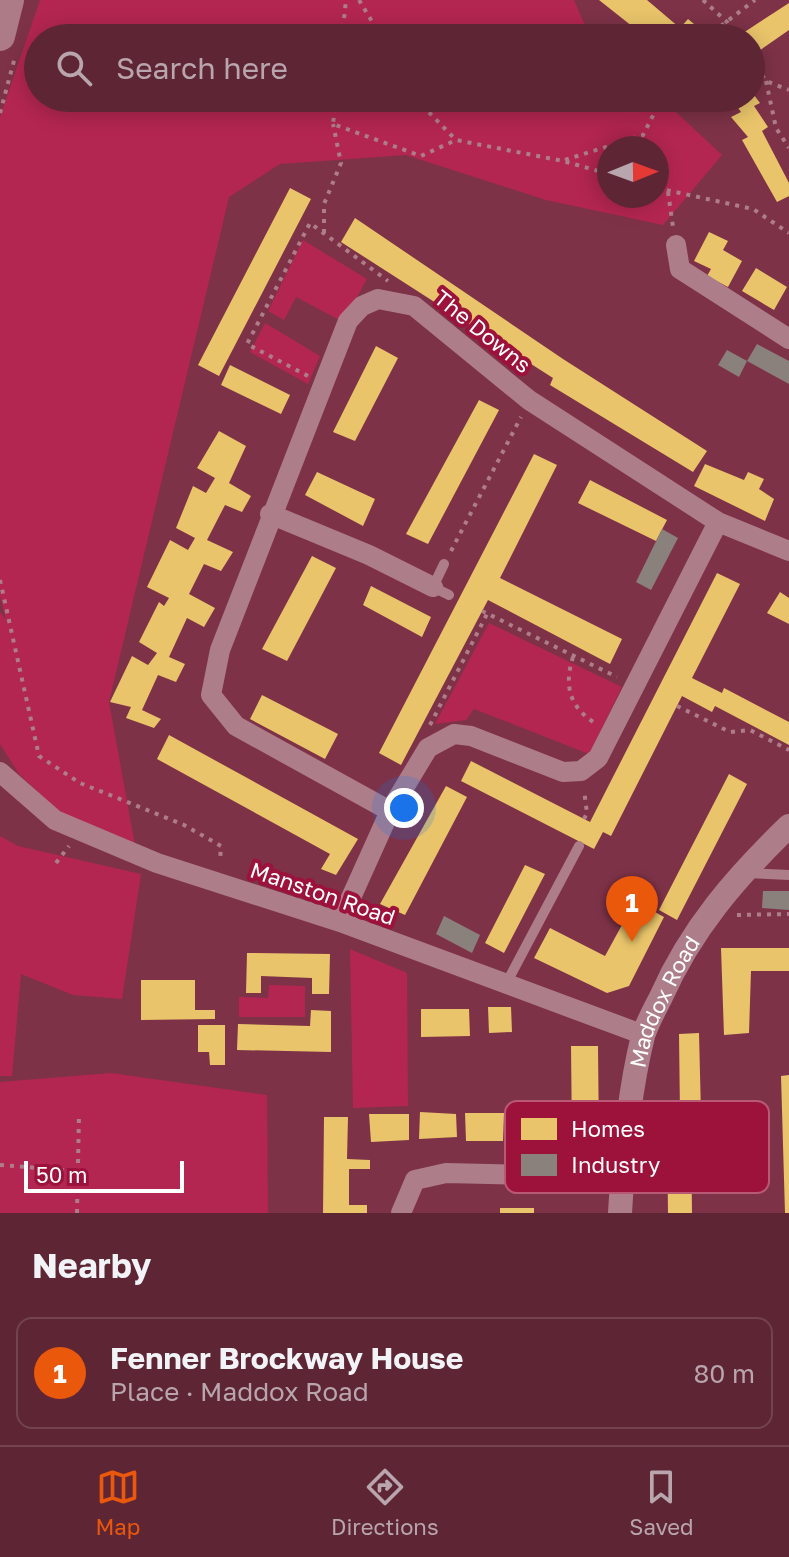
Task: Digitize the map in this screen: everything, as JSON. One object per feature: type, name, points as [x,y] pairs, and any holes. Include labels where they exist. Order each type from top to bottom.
[{"type":"main road","points":[[0,36],[9,0]]},
{"type":"street","points":[[676,245],[680,269],[789,339]]},
{"type":"street","points":[[389,299],[362,306],[348,321],[270,514],[220,650],[211,695],[236,726],[390,811]]},
{"type":"street","name":"The Downs","points":[[389,299],[414,306],[529,400],[718,522],[789,551]]},
{"type":"street","points":[[270,514],[369,555],[441,591]]},
{"type":"street","points":[[340,922],[390,811],[428,748],[454,734],[471,736],[563,772],[581,771],[598,758],[718,522]]},
{"type":"street","name":"Manston Road","points":[[0,772],[55,820],[157,863],[340,922],[505,986],[644,1035]]},
{"type":"street","name":"Maddox Road","points":[[634,1101],[644,1035],[668,981],[707,915],[740,873],[789,826]]},
{"type":"street","points":[[401,1213],[415,1180],[446,1173],[505,1174]]},
{"type":"street","name":"Maddox Road","points":[[620,1213],[621,1193]]},
{"type":"lane","points":[[441,591],[444,564]]},
{"type":"lane","points":[[505,986],[579,846]]},
{"type":"lane","points":[[740,873],[789,875]]},
{"type":"path","points":[[343,24],[346,0]]},
{"type":"path","points":[[359,0],[374,24]]},
{"type":"path","points":[[703,0],[727,22]]},
{"type":"path","points":[[724,24],[755,0]]},
{"type":"path","points":[[766,81],[789,90]]},
{"type":"path","points":[[766,81],[776,128],[789,148]]},
{"type":"path","points":[[324,234],[324,204],[341,163],[333,124],[334,112]]},
{"type":"path","points":[[429,112],[456,140],[597,171]]},
{"type":"path","points":[[563,161],[643,135],[655,112]]},
{"type":"path","points":[[333,124],[421,156],[456,140]]},
{"type":"path","points":[[669,191],[753,209],[789,233]]},
{"type":"path","points":[[669,198],[676,245]]},
{"type":"path","points":[[322,383],[247,344],[310,223],[388,277],[389,299]]},
{"type":"path","points":[[444,564],[529,400]]},
{"type":"path","points":[[0,580],[39,756],[80,783],[184,825],[221,846],[219,883]]},
{"type":"path","points":[[428,748],[420,743],[484,613],[635,685]]},
{"type":"path","points":[[573,657],[568,678],[570,698],[581,715],[611,732]]},
{"type":"path","points":[[677,706],[730,732],[750,730],[789,750]]},
{"type":"path","points":[[581,771],[587,813],[584,819]]},
{"type":"path","points":[[707,915],[789,914]]},
{"type":"path","points":[[77,1213],[79,1114]]},
{"type":"path","points":[[0,1165],[78,1171]]},
{"type":"shaded area","points":[[40,0],[574,0],[584,24],[32,24]]},
{"type":"shaded area","points":[[24,47],[24,112],[676,112],[722,155],[663,225],[546,200],[406,155],[280,164],[229,197],[109,702],[136,851],[64,817],[19,774],[0,744],[0,612],[6,620],[0,596],[0,117]]},
{"type":"shaded area","points":[[303,240],[367,279],[343,322],[296,297],[284,320],[268,311]]},
{"type":"shaded area","points":[[265,323],[320,356],[308,384],[250,352]]},
{"type":"shaded area","points":[[489,623],[622,687],[589,754],[474,709],[466,720],[435,724]]},
{"type":"shaded area","points":[[0,836],[18,846],[141,874],[122,999],[73,995],[21,974],[12,1076],[0,1076]]},
{"type":"shaded area","points":[[350,949],[407,973],[408,1106],[353,1108]]},
{"type":"shaded area","points":[[269,985],[305,986],[305,1017],[239,1017],[239,997],[268,998]]},
{"type":"shaded area","points":[[111,1073],[267,1095],[268,1213],[0,1213],[0,1082]]},
{"type":"building: Homes","points":[[599,0],[647,0],[675,24],[629,24]]},
{"type":"building: Homes","points":[[789,3],[789,30],[765,47],[765,24],[757,24]]},
{"type":"building: Homes","points":[[741,112],[758,112],[768,127],[762,131],[789,183],[789,196],[777,202],[742,140],[748,137],[731,117]]},
{"type":"building: Homes","points":[[290,188],[311,199],[219,376],[198,365]]},
{"type":"building: Homes","points":[[355,218],[563,359],[707,451],[693,472],[550,385],[553,378],[341,242]]},
{"type":"building: Homes","points":[[709,232],[728,241],[723,250],[742,261],[728,287],[707,276],[711,269],[694,261]]},
{"type":"building: Homes","points":[[756,268],[787,287],[774,310],[742,291]]},
{"type":"building: Homes","points":[[376,346],[398,358],[355,441],[333,432]]},
{"type":"building: Homes","points":[[230,365],[290,395],[281,414],[221,385]]},
{"type":"building: Homes","points":[[479,400],[499,410],[428,544],[406,534]]},
{"type":"building: Homes","points":[[219,431],[246,446],[229,483],[251,496],[242,512],[225,505],[207,540],[233,552],[221,571],[204,564],[189,594],[215,608],[204,627],[187,618],[169,657],[185,664],[176,682],[158,675],[142,710],[161,719],[154,728],[126,718],[131,707],[110,702],[132,656],[148,665],[157,653],[139,642],[159,602],[164,606],[169,598],[147,587],[170,540],[188,550],[195,538],[176,528],[193,486],[206,493],[215,478],[197,468]]},
{"type":"building: Homes","points":[[534,454],[557,465],[500,578],[622,639],[610,664],[488,600],[401,765],[379,753]]},
{"type":"building: Homes","points":[[705,464],[744,480],[748,472],[764,479],[759,489],[774,499],[765,521],[694,486]]},
{"type":"building: Homes","points":[[317,472],[375,499],[363,526],[305,495]]},
{"type":"building: Homes","points":[[590,480],[667,520],[656,541],[578,503]]},
{"type":"building: Homes","points":[[312,556],[336,568],[287,661],[262,649]]},
{"type":"building: Homes","points":[[717,573],[740,584],[692,678],[722,693],[724,688],[789,722],[789,745],[715,706],[712,712],[682,696],[611,836],[603,832],[594,849],[461,781],[471,761],[590,822]]},
{"type":"building: Homes","points":[[371,586],[431,617],[422,637],[363,605]]},
{"type":"building: Homes","points":[[780,592],[789,598],[789,624],[767,613]]},
{"type":"building: Homes","points":[[262,695],[338,734],[325,759],[250,719]]},
{"type":"building: Homes","points":[[169,735],[358,839],[336,875],[321,869],[330,854],[157,759]]},
{"type":"building: Homes","points":[[729,774],[747,784],[677,920],[659,910]]},
{"type":"building: Homes","points":[[446,786],[467,797],[405,915],[380,904]]},
{"type":"building: Homes","points":[[525,865],[545,874],[504,953],[485,943]]},
{"type":"building: Homes","points":[[635,901],[664,917],[629,986],[607,993],[534,958],[550,928],[605,956]]},
{"type":"building: Homes","points":[[721,948],[789,948],[789,971],[751,971],[749,1033],[724,1035]]},
{"type":"building: Homes","points":[[247,953],[330,954],[329,994],[312,994],[312,978],[261,976],[261,993],[246,993]]},
{"type":"building: Homes","points":[[141,980],[195,980],[195,1010],[215,1010],[215,1019],[141,1020]]},
{"type":"building: Homes","points":[[488,1007],[511,1007],[512,1032],[489,1033]]},
{"type":"building: Homes","points":[[421,1009],[469,1009],[470,1036],[421,1037]]},
{"type":"building: Homes","points":[[311,1010],[331,1011],[331,1052],[237,1050],[238,1024],[310,1026]]},
{"type":"building: Homes","points":[[198,1025],[225,1025],[225,1065],[210,1065],[209,1052],[198,1052]]},
{"type":"building: Homes","points":[[699,1033],[701,1101],[680,1101],[679,1034]]},
{"type":"building: Homes","points":[[571,1046],[598,1046],[599,1101],[572,1101]]},
{"type":"building: Homes","points":[[789,1075],[789,1213],[785,1213],[781,1076]]},
{"type":"building: Homes","points":[[420,1112],[456,1114],[457,1137],[419,1139]]},
{"type":"building: Homes","points":[[465,1113],[504,1113],[503,1141],[466,1141]]},
{"type":"building: Homes","points":[[369,1114],[409,1114],[409,1140],[371,1142]]},
{"type":"building: Homes","points":[[324,1117],[348,1117],[347,1159],[370,1160],[370,1169],[349,1169],[349,1205],[367,1205],[367,1213],[323,1213]]},
{"type":"building: Homes","points":[[668,1193],[692,1193],[692,1213],[668,1213]]},
{"type":"building: Homes","points":[[500,1208],[534,1208],[534,1213],[500,1213]]},
{"type":"building: Industry","points":[[757,344],[789,361],[789,384],[747,361]]},
{"type":"building: Industry","points":[[727,350],[747,361],[739,377],[718,365]]},
{"type":"building: Industry","points":[[662,529],[678,538],[651,590],[636,582]]},
{"type":"building: Industry","points":[[763,891],[789,891],[789,910],[762,908]]},
{"type":"building: Industry","points":[[444,916],[480,935],[472,953],[436,934]]},
{"type":"place","name":"Fenner Brockway House","points":[[632,942]]}]
